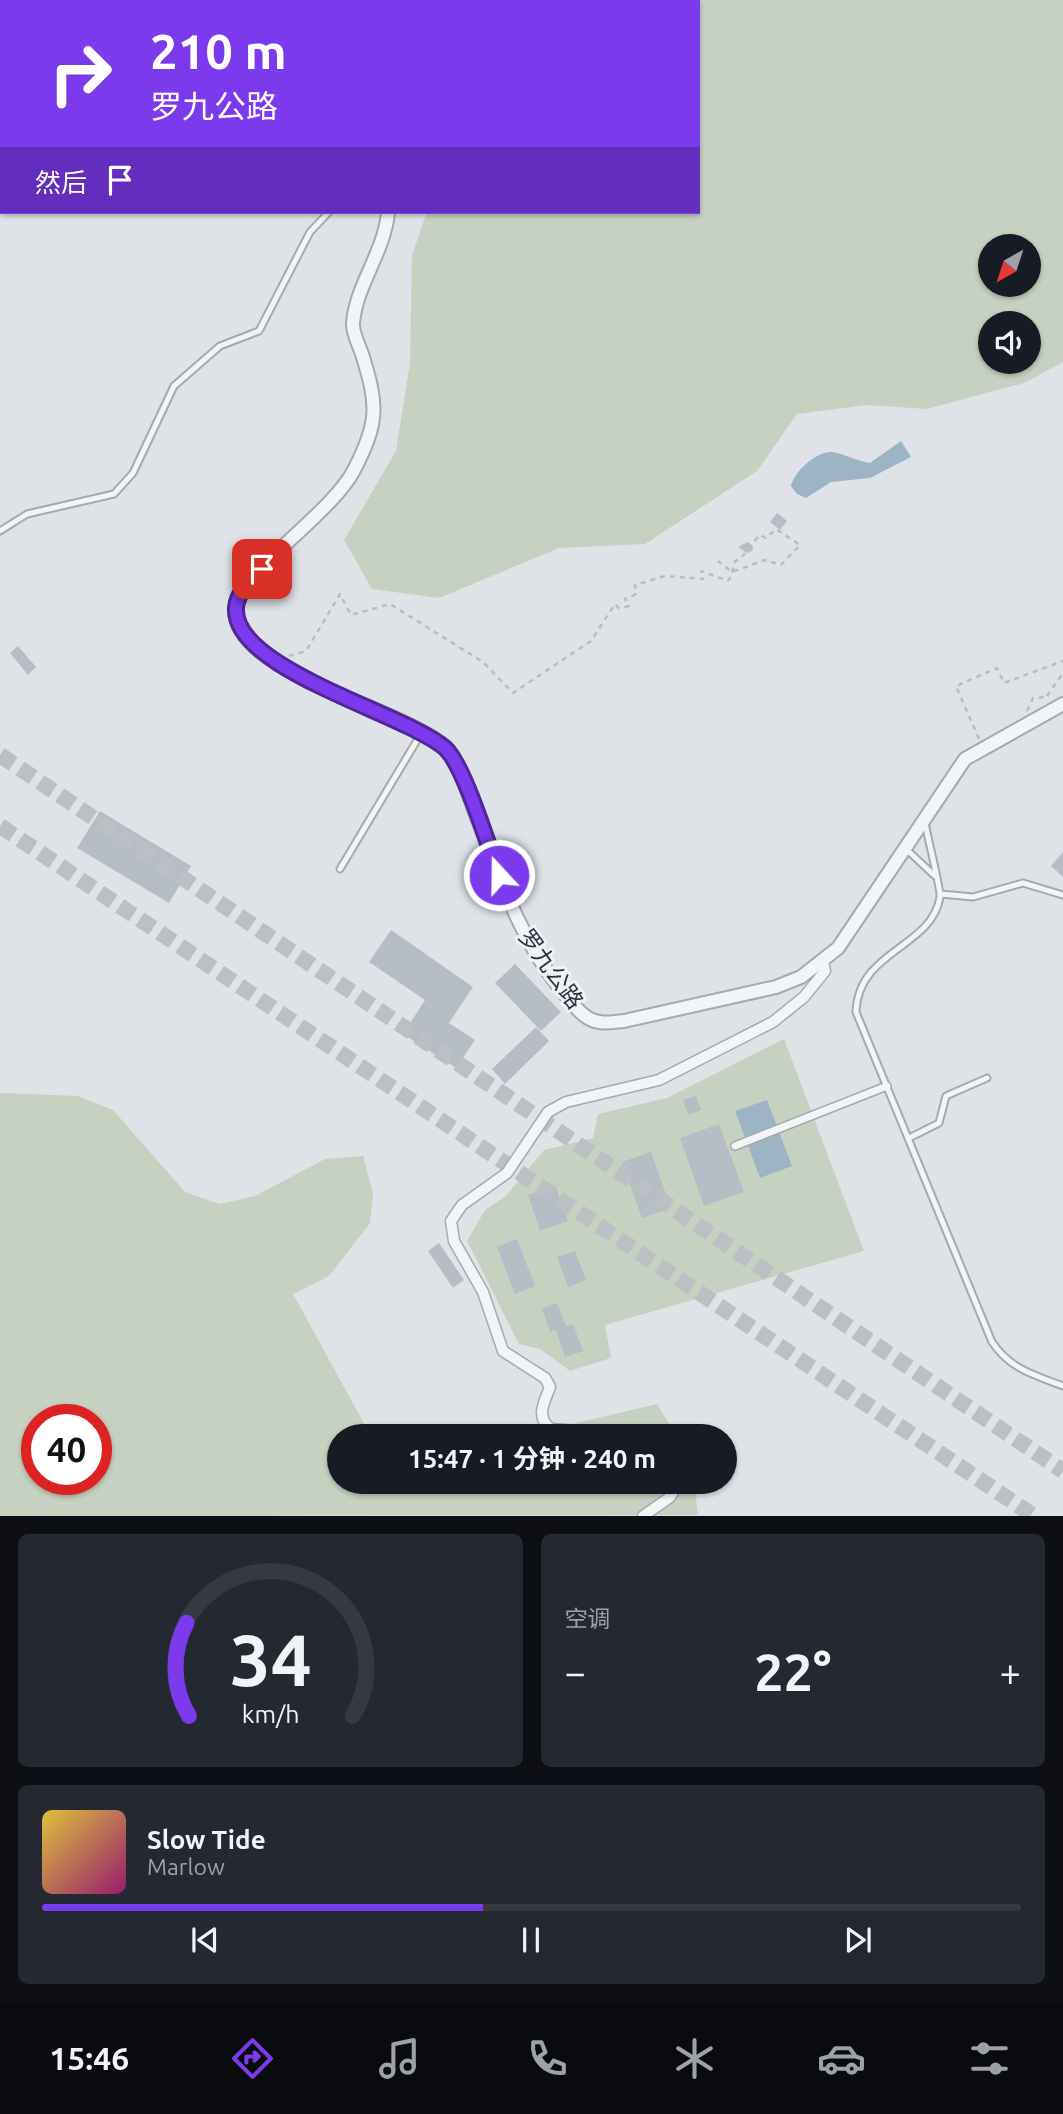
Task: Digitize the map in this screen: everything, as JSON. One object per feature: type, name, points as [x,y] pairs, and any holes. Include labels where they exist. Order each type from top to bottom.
[{"type":"street","name":"罗九公路","points":[[388,214],[387,232],[353,324],[375,395],[372,432],[352,474],[325,507],[246,583],[235,608],[240,630],[247,639],[278,663],[341,697],[422,732],[447,750],[464,783],[517,921],[548,973],[588,1018],[600,1023],[624,1021],[776,987],[802,976],[838,948],[967,757],[1063,704]]},
{"type":"street","points":[[544,1424],[541,1414],[550,1387],[545,1378],[503,1351],[483,1292],[454,1241],[451,1222],[462,1205],[507,1173],[548,1112],[566,1102],[659,1080],[773,1023],[804,998],[825,971],[823,961]]},
{"type":"street","points":[[738,1145],[887,1086]]},
{"type":"street","points":[[643,1516],[672,1494]]},
{"type":"lane","points":[[0,531],[27,514],[100,500],[125,485],[174,386],[220,346],[260,331],[310,232],[326,214]]},
{"type":"lane","points":[[340,869],[422,732]]},
{"type":"lane","points":[[924,818],[941,894],[930,919],[870,970],[856,997],[856,1012],[992,1342],[1015,1368],[1063,1386]]},
{"type":"lane","points":[[904,848],[935,876]]},
{"type":"lane","points":[[941,894],[972,897],[1023,883],[1063,895]]},
{"type":"lane","points":[[908,1138],[939,1123],[946,1096],[987,1078]]},
{"type":"path","points":[[278,663],[287,656],[306,651],[340,594],[351,615],[390,604],[482,662],[513,693],[591,642],[615,604],[619,608],[629,606],[625,599],[636,594],[635,586],[665,576],[703,579],[701,571],[728,581],[735,561],[741,559],[760,535],[766,538],[776,529],[800,545],[781,565],[765,560],[732,572]]},
{"type":"path","points":[[718,561],[732,572]]},
{"type":"path","points":[[967,757],[963,747],[980,740],[956,686],[997,668],[1004,683],[1063,661]]},
{"type":"path","points":[[1046,696],[1063,673]]},
{"type":"green space","points":[[700,0],[1063,0],[1063,362],[1041,374],[1041,311],[978,311],[978,374],[1041,374],[1024,383],[927,409],[866,405],[797,414],[757,471],[645,544],[559,548],[439,598],[372,589],[344,540],[396,451],[410,363],[412,255],[426,214],[700,214]]},
{"type":"green space","points":[[784,1039],[864,1251],[605,1325],[611,1358],[570,1371],[540,1349],[519,1344],[467,1241],[485,1210],[506,1196],[544,1150],[593,1138],[598,1114],[667,1098]]},
{"type":"green space","points":[[0,1093],[78,1096],[113,1110],[185,1192],[220,1204],[255,1196],[325,1159],[363,1156],[373,1193],[370,1223],[329,1276],[293,1294],[364,1424],[327,1424],[327,1494],[695,1494],[698,1515],[0,1516]]},
{"type":"green space","points":[[657,1404],[669,1424],[572,1424]]},
{"type":"water","points":[[901,441],[911,457],[870,478],[831,482],[806,498],[797,494],[791,486],[801,469],[819,455],[832,452],[870,463]]},
{"type":"water","points":[[767,1100],[792,1166],[760,1178],[735,1111]]},
{"type":"building","points":[[777,513],[787,521],[780,530],[770,522]]},
{"type":"building","points":[[748,542],[753,546],[752,551],[747,553],[738,547]]},
{"type":"building","points":[[18,646],[36,667],[28,675],[10,653]]},
{"type":"building","points":[[100,811],[191,866],[169,903],[77,848]]},
{"type":"building","points":[[1063,852],[1063,877],[1051,866]]},
{"type":"building","points":[[391,930],[473,987],[449,1023],[475,1040],[456,1068],[403,1034],[425,1000],[369,962]]},
{"type":"building","points":[[515,964],[561,1012],[541,1031],[495,983]]},
{"type":"building","points":[[536,1027],[549,1041],[505,1084],[492,1069]]},
{"type":"building","points":[[696,1096],[701,1110],[688,1115],[683,1100]]},
{"type":"building","points":[[719,1124],[744,1192],[704,1206],[680,1138]]},
{"type":"building","points":[[651,1152],[671,1208],[642,1218],[622,1162]]},
{"type":"building","points":[[555,1185],[568,1221],[540,1231],[528,1195]]},
{"type":"building","points":[[517,1239],[535,1286],[515,1294],[497,1247]]},
{"type":"building","points":[[439,1243],[464,1280],[453,1288],[428,1251]]},
{"type":"building","points":[[575,1251],[586,1280],[568,1287],[557,1257]]},
{"type":"building","points":[[557,1303],[566,1326],[573,1324],[583,1351],[565,1357],[556,1330],[550,1332],[542,1308]]},
{"type":"tunnel","points":[[0,755],[1063,1471]]},
{"type":"tunnel","points":[[0,826],[1034,1516]]},
{"type":"route","points":[[262,569],[246,583],[235,608],[240,630],[247,639],[278,663],[341,697],[422,732],[447,750],[464,783],[499,875]]}]
